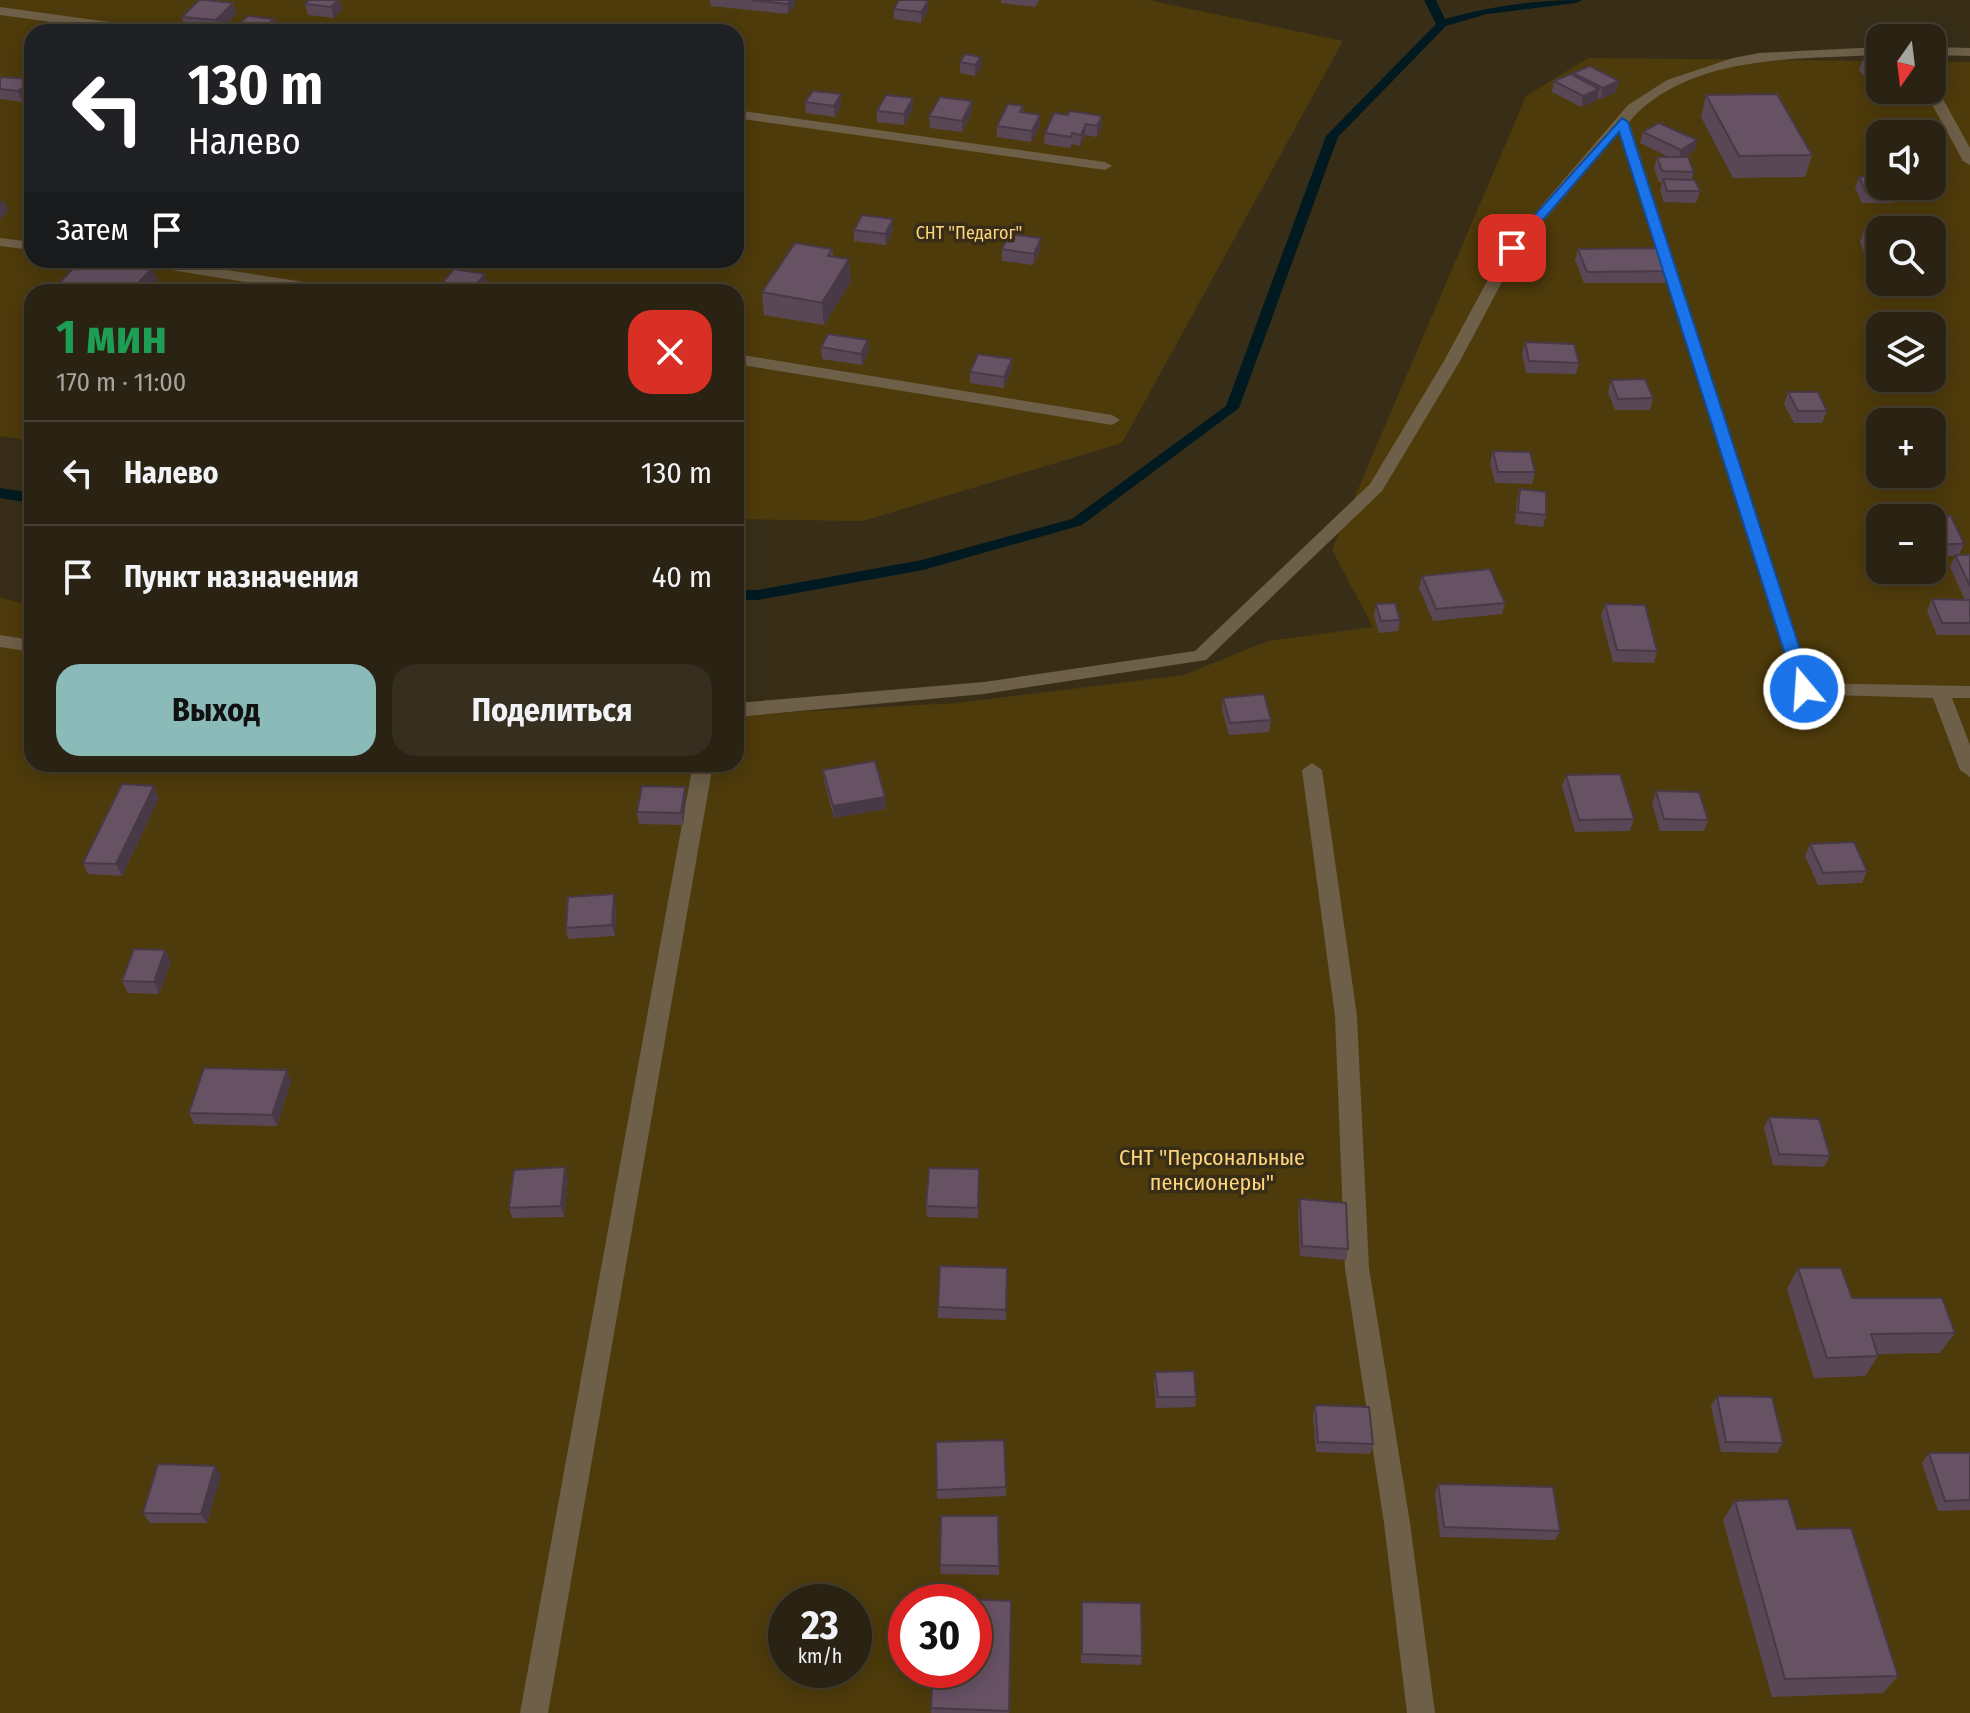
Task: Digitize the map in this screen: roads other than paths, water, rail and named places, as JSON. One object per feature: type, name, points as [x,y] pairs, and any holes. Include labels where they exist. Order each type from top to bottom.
[{"type":"street","points":[[0,11],[95,24]]},
{"type":"street","points":[[1946,51],[1970,52]]},
{"type":"street","points":[[744,709],[984,688],[1200,656],[1376,487],[1452,361],[1512,248],[1633,108],[1672,83],[1733,62],[1759,57],[1866,52]]},
{"type":"street","points":[[1939,104],[1970,161]]},
{"type":"street","points":[[744,115],[1105,166]]},
{"type":"street","points":[[1622,122],[1804,689],[1970,692]]},
{"type":"street","points":[[0,242],[24,245]]},
{"type":"street","points":[[184,268],[286,284]]},
{"type":"street","points":[[744,360],[1112,420]]},
{"type":"street","points":[[0,641],[24,645]]},
{"type":"street","points":[[1940,692],[1970,770]]},
{"type":"street","points":[[1312,770],[1346,1016],[1357,1268],[1397,1523],[1421,1713]]},
{"type":"street","points":[[534,1713],[702,772]]},
{"type":"waterway","points":[[1430,0],[1442,24]]},
{"type":"waterway","points":[[1442,24],[1486,11],[1576,0]]},
{"type":"waterway","points":[[744,595],[923,565],[1077,522],[1232,408],[1332,136],[1442,24]]},
{"type":"waterway","points":[[0,493],[24,497]]},
{"type":"park label","name":"СНТ \"Педагог\"","points":[[969,233]]},
{"type":"park label","name":"СНТ \"Персональные пенсионеры\"","points":[[1212,1170]]}]
